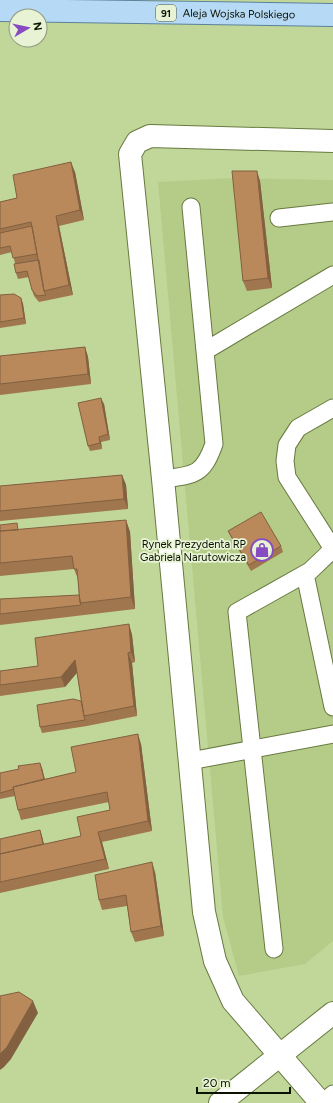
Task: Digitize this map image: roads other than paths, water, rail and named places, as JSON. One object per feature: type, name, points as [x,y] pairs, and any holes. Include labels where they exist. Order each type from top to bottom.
[{"type":"main road","name":"Aleja Wojska Polskiego","points":[[0,10],[333,16]]},
{"type":"street","points":[[322,1103],[233,1002],[215,961],[204,912],[163,479],[131,176],[130,154],[137,142],[150,136],[333,140]]},
{"type":"street","points":[[220,1103],[281,1056],[333,1013]]},
{"type":"lane","points":[[163,479],[189,476],[199,470],[208,461],[214,444],[191,207]]},
{"type":"lane","points":[[279,218],[333,212]]},
{"type":"lane","points":[[205,351],[333,276]]},
{"type":"lane","points":[[274,949],[237,612],[305,574],[333,549],[287,477],[285,461],[287,445],[298,428],[333,408]]},
{"type":"lane","points":[[305,574],[329,668],[333,707]]},
{"type":"lane","points":[[190,761],[333,734]]},
{"type":"lane","points":[[322,1103],[333,1094]]},
{"type":"place","name":"Rynek Prezydenta RP Gabriela Narutowicza","points":[[262,550]]}]
